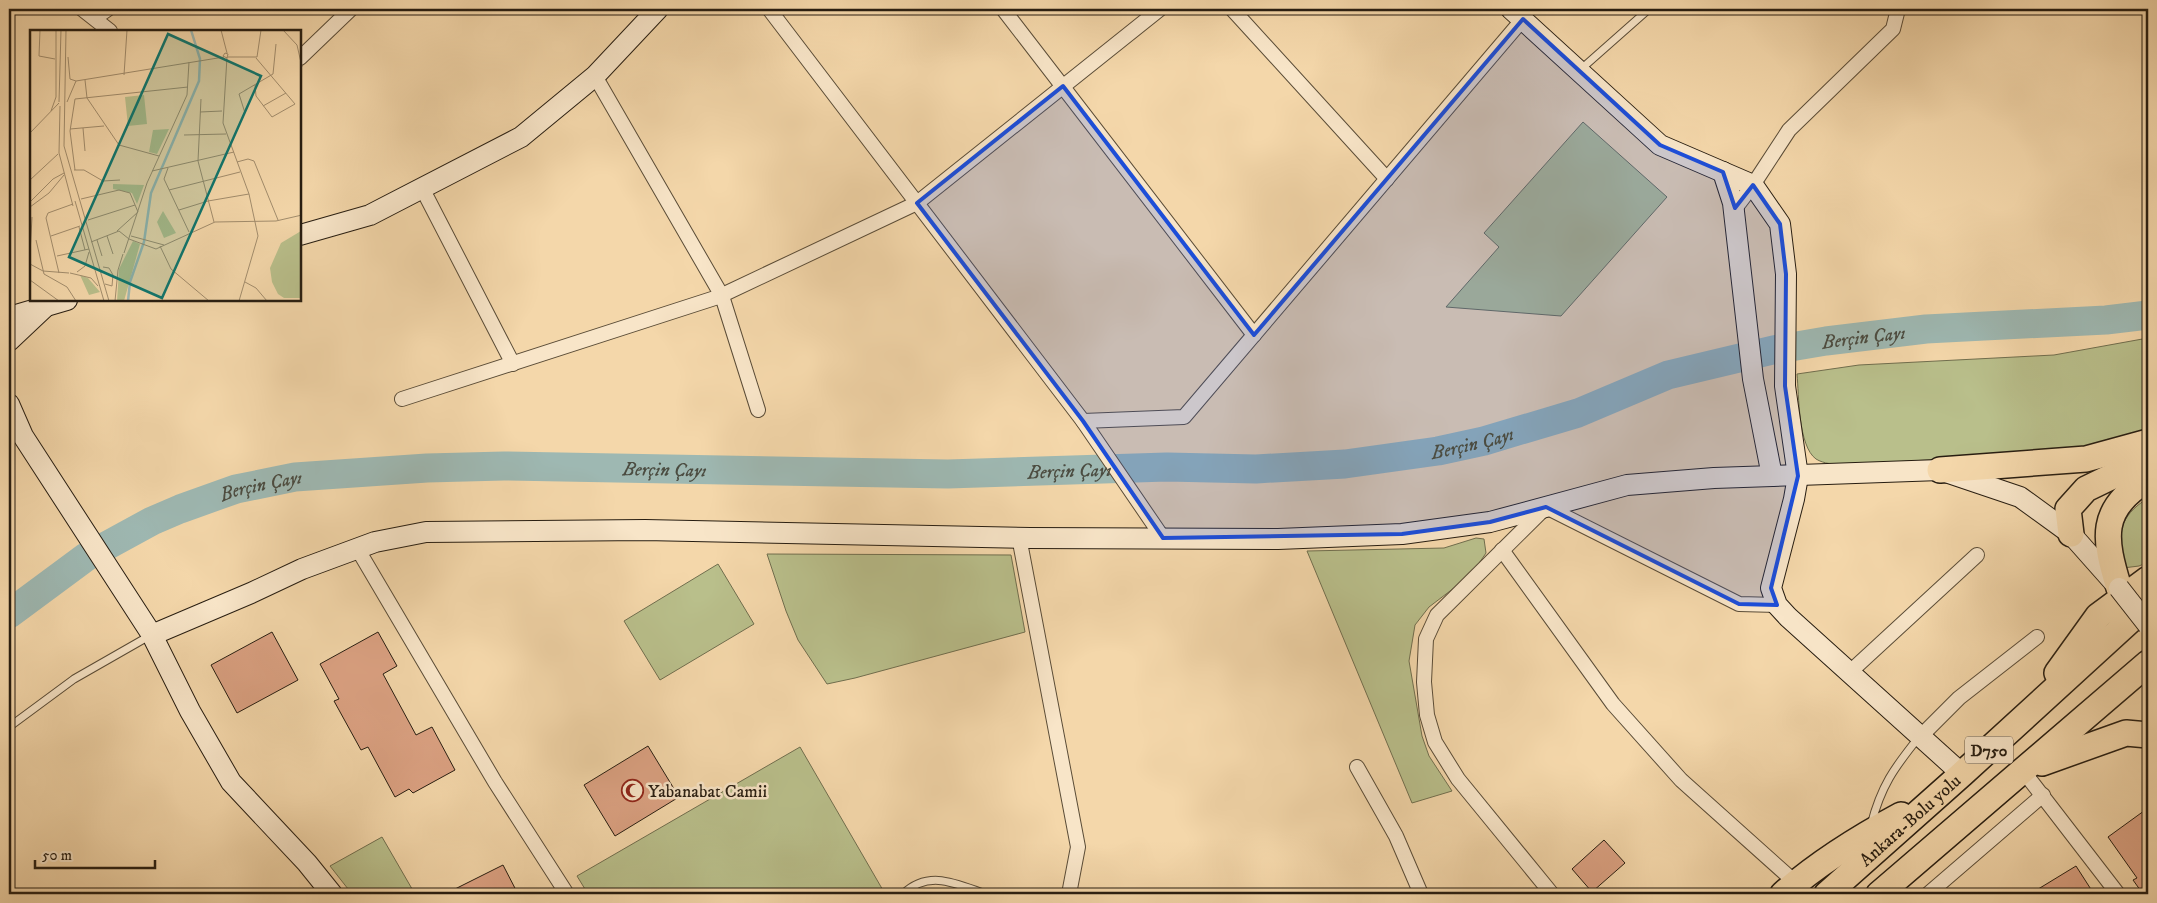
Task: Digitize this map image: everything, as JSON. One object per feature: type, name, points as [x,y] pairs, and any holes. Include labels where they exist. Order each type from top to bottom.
[{"type":"highway","points":[[1940,470],[2086,459],[2148,442]]},
{"type":"highway","points":[[2071,534],[2068,508],[2086,489],[2148,458]]},
{"type":"highway","points":[[2119,588],[2108,554],[2106,532],[2114,510],[2129,494],[2148,479]]},
{"type":"highway","points":[[2025,717],[2098,616],[2148,579]]},
{"type":"highway","name":"Ankara-Bolu yolu","points":[[1827,894],[2148,604]]},
{"type":"highway","name":"Ankara-Bolu yolu","points":[[1879,894],[1962,825],[2148,663]]},
{"type":"highway","points":[[2077,726],[2148,684]]},
{"type":"highway","points":[[2026,770],[2126,733],[2148,736]]},
{"type":"highway","points":[[1790,888],[1868,833],[1936,796]]},
{"type":"highway","points":[[1897,894],[1962,825]]},
{"type":"street","points":[[82,9],[109,30]]},
{"type":"street","points":[[95,18],[108,9]]},
{"type":"street","points":[[301,57],[351,9]]},
{"type":"street","points":[[301,235],[370,215],[520,136],[595,76],[658,9]]},
{"type":"street","points":[[769,9],[1086,425],[1160,534]]},
{"type":"street","points":[[1003,9],[1254,335]]},
{"type":"street","points":[[402,400],[722,296],[917,203],[1160,9]]},
{"type":"street","points":[[1232,9],[1386,179]]},
{"type":"street","points":[[1734,210],[1789,130],[1894,29],[1898,9]]},
{"type":"street","points":[[1086,425],[1184,417],[1386,179],[1517,14],[1660,145],[1753,185],[1780,224],[1786,274],[1785,386],[1798,476],[1771,588],[1777,605],[1962,774]]},
{"type":"street","points":[[595,76],[722,296],[758,410]]},
{"type":"street","points":[[1723,172],[1734,210],[1753,379],[1772,476]]},
{"type":"street","points":[[422,188],[513,364]]},
{"type":"street","points":[[9,317],[65,301]]},
{"type":"street","points":[[9,341],[44,308]]},
{"type":"street","points":[[9,404],[16,433],[152,635],[190,711],[232,782],[308,863],[332,894]]},
{"type":"street","points":[[152,635],[302,569],[357,548],[375,542],[426,532],[645,530],[1019,538],[1160,534],[1278,539],[1402,534],[1490,522],[1627,485],[1714,478],[1940,470],[2020,497],[2071,534],[2119,588],[2148,625]]},
{"type":"street","points":[[1546,507],[1739,604],[1777,605]]},
{"type":"street","points":[[1546,507],[1437,615],[1426,639],[1424,682],[1427,715],[1435,742],[1458,779],[1552,894]]},
{"type":"street","points":[[1019,538],[1078,847],[1069,894]]},
{"type":"street","points":[[357,548],[495,782],[567,894]]},
{"type":"street","points":[[1502,550],[1613,704],[1681,780],[1790,888]]},
{"type":"street","points":[[1850,672],[1977,555]]},
{"type":"street","points":[[1920,737],[1959,698],[2037,637]]},
{"type":"street","points":[[1357,767],[1396,836],[1421,894]]},
{"type":"street","points":[[2026,770],[2042,795],[2118,894]]},
{"type":"street","points":[[1928,894],[2042,795]]},
{"type":"lane","points":[[1579,70],[1649,9]]},
{"type":"lane","points":[[9,727],[74,679],[152,635]]},
{"type":"lane","points":[[1868,833],[1878,798],[1891,772],[1920,737]]},
{"type":"lane","points":[[903,894],[919,882],[936,879],[946,880],[986,894]]},
{"type":"highlighted area","points":[[1523,19],[1660,145],[1723,172],[1735,208],[1753,185],[1780,224],[1786,274],[1785,386],[1798,476],[1771,588],[1777,605],[1739,604],[1546,507],[1490,522],[1402,534],[1163,538],[1083,421],[917,203],[1063,86],[1254,335]]},
{"type":"green space","points":[[1583,122],[1667,197],[1561,316],[1446,307],[1499,247],[1484,233]]},
{"type":"green space","points":[[2148,338],[2148,432],[2080,451],[1842,465],[1819,461],[1810,452],[1806,443],[1801,420],[1797,374],[1859,365],[2054,355]]},
{"type":"green space","points":[[2148,498],[2148,562],[2139,566],[2123,568],[2120,546],[2122,528],[2131,512]]},
{"type":"green space","points":[[1476,538],[1484,539],[1486,553],[1471,575],[1429,607],[1415,625],[1409,661],[1422,736],[1429,756],[1452,791],[1412,803],[1307,551],[1444,548]]},
{"type":"green space","points":[[767,554],[1011,555],[1025,632],[827,684],[798,640]]},
{"type":"green space","points":[[718,564],[754,624],[660,680],[624,621]]},
{"type":"green space","points":[[800,747],[884,892],[880,894],[588,894],[577,876]]},
{"type":"green space","points":[[382,837],[415,894],[352,894],[330,866]]},
{"type":"building","points":[[272,632],[298,680],[237,713],[211,665]]},
{"type":"building","points":[[378,632],[397,666],[383,674],[416,735],[432,727],[455,770],[413,793],[409,789],[395,797],[368,747],[361,750],[334,701],[339,699],[320,664]]},
{"type":"building","name":"Yabanabat Camii","points":[[648,746],[679,797],[615,836],[584,785]]},
{"type":"building","points":[[2148,808],[2148,894],[2143,894],[2133,880],[2137,878],[2108,837]]},
{"type":"building","points":[[1604,840],[1625,863],[1592,892],[1572,869]]},
{"type":"building","points":[[503,865],[518,894],[445,894]]},
{"type":"building","points":[[2076,866],[2094,894],[2030,894]]},
{"type":"waterway","name":"Berçin Çayı","points":[[9,614],[86,557],[152,521],[236,489],[295,477],[427,468],[504,466],[948,474],[1167,467],[1256,469],[1345,464],[1438,451],[1484,441],[1578,413],[1668,375],[1773,350],[1826,341],[1926,329],[2106,320],[2148,315]]},
{"type":"place","name":"Yabanabat Camii","points":[[632,791]]}]
